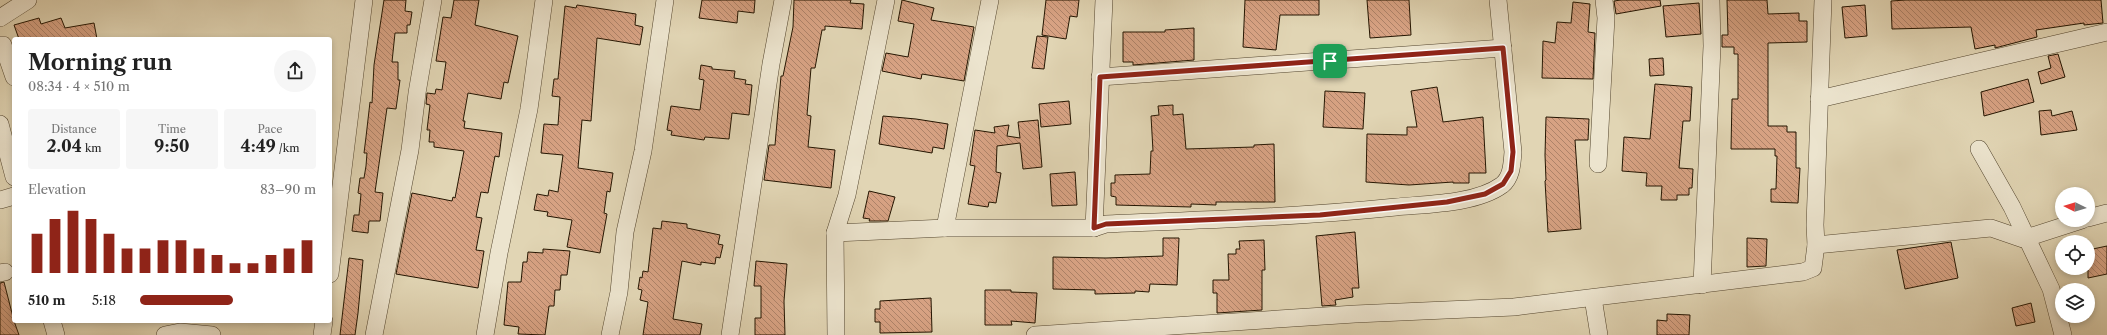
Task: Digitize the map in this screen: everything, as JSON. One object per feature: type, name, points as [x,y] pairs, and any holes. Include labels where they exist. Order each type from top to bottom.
[{"type":"street","points":[[0,18],[28,0]]},
{"type":"street","points":[[332,258],[364,0]]},
{"type":"street","points":[[374,335],[410,150],[417,93],[433,0]]},
{"type":"street","points":[[485,335],[499,253],[529,109],[544,0]]},
{"type":"street","points":[[610,335],[619,292],[625,232],[643,150],[665,0]]},
{"type":"street","points":[[730,335],[771,64],[783,0]]},
{"type":"street","points":[[836,335],[835,233],[847,195],[886,0]]},
{"type":"street","points":[[945,228],[990,0]]},
{"type":"street","points":[[1094,228],[1104,0]]},
{"type":"street","points":[[835,233],[945,228],[1094,228],[1106,224],[1320,215],[1447,202],[1485,194],[1503,184],[1511,171],[1513,152],[1498,0]]},
{"type":"street","points":[[1598,164],[1606,18],[1604,0]]},
{"type":"street","points":[[1702,285],[1712,46],[1711,0]]},
{"type":"street","points":[[1035,335],[1208,330],[1355,314],[1514,307],[1803,272],[1813,268],[1816,245],[1815,225],[1823,0]]},
{"type":"street","points":[[1819,99],[2107,32]]},
{"type":"street","points":[[0,45],[3,45],[12,71]]},
{"type":"street","points":[[1100,77],[1503,48]]},
{"type":"street","points":[[0,124],[12,170]]},
{"type":"street","points":[[1979,149],[2012,208],[2051,289],[2063,335]]},
{"type":"street","points":[[0,200],[12,197]]},
{"type":"street","points":[[2095,216],[2107,213]]},
{"type":"street","points":[[1816,245],[1991,228],[2023,239],[2060,227]]},
{"type":"street","points":[[1593,298],[1598,335]]},
{"type":"street","points":[[53,323],[56,335]]},
{"type":"street","points":[[322,335],[324,323]]},
{"type":"street","points":[[165,335],[180,332],[212,335]]},
{"type":"building","points":[[384,0],[406,0],[405,11],[412,12],[410,25],[407,25],[407,33],[395,33],[392,62],[398,62],[398,80],[400,80],[396,109],[387,108],[375,192],[383,193],[380,221],[369,221],[368,233],[352,231],[354,215],[359,215],[361,194],[358,193],[360,178],[364,178],[366,166],[367,153],[364,153],[370,102],[372,103],[374,65]]},
{"type":"building","points":[[454,0],[479,0],[475,25],[518,36],[508,83],[504,82],[501,99],[468,93],[463,121],[465,121],[464,128],[502,133],[499,157],[495,156],[488,193],[481,192],[476,217],[482,218],[476,250],[484,251],[478,288],[396,274],[412,193],[452,201],[453,197],[455,198],[464,151],[434,147],[434,142],[429,142],[430,130],[427,130],[430,105],[426,104],[427,93],[435,94],[436,89],[442,90],[446,62],[436,61],[443,17],[451,18]]},
{"type":"building","points":[[702,0],[755,0],[754,13],[738,11],[737,23],[699,18]]},
{"type":"building","points":[[794,0],[851,0],[850,3],[864,4],[862,29],[825,26],[825,30],[822,30],[815,68],[811,68],[807,115],[811,116],[808,147],[835,150],[831,188],[764,180],[769,145],[775,145],[781,76],[783,76],[793,27]]},
{"type":"building","points":[[902,0],[934,8],[931,20],[974,27],[964,81],[922,74],[921,79],[882,71],[886,53],[908,57],[914,24],[898,21]]},
{"type":"building","points":[[1046,0],[1079,0],[1077,17],[1070,16],[1066,39],[1042,35]]},
{"type":"building","points":[[1245,0],[1319,0],[1319,15],[1280,15],[1276,50],[1243,47]]},
{"type":"building","points":[[1367,0],[1409,0],[1411,35],[1370,38]]},
{"type":"building","points":[[1660,0],[1661,6],[1616,14],[1614,1]]},
{"type":"building","points":[[1727,0],[1767,0],[1768,14],[1799,13],[1799,21],[1807,21],[1807,42],[1768,43],[1768,126],[1787,126],[1787,132],[1796,132],[1796,168],[1800,168],[1798,203],[1771,202],[1771,189],[1776,189],[1777,156],[1775,156],[1775,149],[1731,149],[1732,99],[1738,99],[1738,54],[1734,54],[1734,47],[1722,47],[1722,35],[1728,35]]},
{"type":"building","points":[[2101,0],[2103,23],[2084,25],[2084,23],[2036,30],[2037,37],[1995,48],[1995,45],[1975,49],[1971,27],[1892,29],[1891,1]]},
{"type":"building","points":[[1573,2],[1590,4],[1588,32],[1595,33],[1593,79],[1542,78],[1543,41],[1555,43],[1557,22],[1571,23]]},
{"type":"building","points":[[1699,3],[1701,34],[1666,37],[1663,6]]},
{"type":"building","points":[[577,5],[636,14],[635,25],[643,27],[640,45],[597,38],[591,121],[582,120],[578,168],[613,173],[610,192],[607,191],[604,213],[607,214],[600,253],[567,247],[572,220],[547,216],[548,212],[534,210],[537,194],[548,196],[549,190],[558,192],[563,155],[541,153],[544,124],[558,125],[560,97],[552,96],[554,79],[558,79],[565,6],[576,8]]},
{"type":"building","points":[[1865,5],[1867,36],[1845,38],[1842,7]]},
{"type":"building","points":[[39,18],[41,24],[61,18],[65,28],[94,23],[97,37],[18,37],[14,25]]},
{"type":"building","points":[[1194,28],[1194,60],[1133,65],[1133,62],[1123,62],[1123,32],[1165,32],[1165,30]]},
{"type":"building","points":[[1037,36],[1048,37],[1044,69],[1032,68]]},
{"type":"building","points":[[2058,54],[2065,77],[2041,84],[2038,72],[2051,68],[2048,56]]},
{"type":"building","points":[[1663,58],[1664,75],[1650,76],[1649,59]]},
{"type":"building","points":[[701,65],[712,67],[712,69],[735,71],[734,78],[746,80],[745,84],[752,85],[749,115],[732,113],[729,139],[705,137],[704,140],[671,135],[672,131],[667,130],[671,106],[700,110],[704,80],[699,79]]},
{"type":"building","points":[[2028,79],[2034,102],[1984,116],[1981,92]]},
{"type":"building","points":[[1655,84],[1692,87],[1690,121],[1683,121],[1679,168],[1693,169],[1692,188],[1689,188],[1689,195],[1677,195],[1677,200],[1661,200],[1662,186],[1646,186],[1647,173],[1622,171],[1624,137],[1650,139]]},
{"type":"building","points":[[1437,87],[1443,122],[1483,117],[1486,173],[1469,173],[1469,183],[1453,182],[1409,185],[1366,182],[1367,134],[1407,135],[1407,127],[1417,127],[1411,91]]},
{"type":"building","points":[[1325,91],[1365,93],[1363,129],[1323,127]]},
{"type":"building","points":[[1069,101],[1071,124],[1041,127],[1039,104]]},
{"type":"building","points":[[1173,105],[1173,115],[1183,114],[1186,149],[1254,147],[1254,145],[1274,144],[1275,202],[1216,202],[1216,205],[1191,204],[1191,207],[1116,205],[1116,197],[1111,196],[1111,183],[1115,183],[1115,175],[1150,174],[1151,151],[1153,151],[1151,116],[1159,115],[1158,106]]},
{"type":"building","points":[[2051,110],[2052,116],[2072,111],[2077,130],[2041,135],[2039,111]]},
{"type":"building","points":[[883,116],[948,124],[944,149],[933,147],[932,153],[879,144]]},
{"type":"building","points":[[1546,117],[1589,119],[1588,140],[1575,140],[1581,229],[1548,232],[1545,181]]},
{"type":"building","points":[[1038,120],[1042,167],[1023,169],[1020,143],[997,146],[996,172],[1001,173],[996,203],[989,202],[988,207],[968,204],[975,166],[970,165],[975,130],[995,133],[994,127],[1009,125],[1007,136],[1020,138],[1018,122]]},
{"type":"building","points":[[1075,172],[1077,205],[1052,206],[1050,174]]},
{"type":"building","points":[[869,191],[895,197],[888,221],[869,221],[870,219],[863,218]]},
{"type":"building","points":[[662,221],[687,224],[687,228],[720,235],[718,244],[723,245],[720,258],[716,257],[715,264],[701,262],[701,265],[682,261],[673,319],[702,324],[700,335],[643,335],[648,302],[640,300],[642,290],[638,289],[640,277],[642,278],[643,271],[648,272],[653,228],[661,229]]},
{"type":"building","points":[[1355,232],[1359,288],[1352,288],[1353,297],[1335,300],[1336,305],[1322,306],[1316,236]]},
{"type":"building","points":[[1163,238],[1179,238],[1177,285],[1150,284],[1149,292],[1135,291],[1135,293],[1095,294],[1095,290],[1053,289],[1053,257],[1106,258],[1163,256]]},
{"type":"building","points":[[1747,238],[1767,239],[1766,266],[1747,267]]},
{"type":"building","points":[[1264,240],[1265,270],[1262,270],[1262,310],[1217,313],[1217,293],[1213,293],[1213,280],[1229,280],[1228,254],[1236,254],[1236,249],[1240,249],[1239,241]]},
{"type":"building","points":[[1951,242],[1958,278],[1905,289],[1897,250]]},
{"type":"building","points":[[2107,246],[2107,274],[2088,278],[2088,275],[2095,275],[2095,249]]},
{"type":"building","points":[[543,249],[570,251],[567,275],[561,275],[560,290],[555,290],[554,306],[549,306],[545,335],[518,334],[519,327],[504,325],[508,282],[521,282],[523,262],[527,262],[528,252],[543,253]]},
{"type":"building","points":[[349,258],[363,260],[358,313],[355,335],[340,335]]},
{"type":"building","points":[[756,261],[787,264],[784,301],[785,335],[755,335],[755,318],[761,318],[761,286],[754,286]]},
{"type":"building","points":[[4,282],[12,313],[12,323],[15,323],[19,335],[0,335],[0,283]]},
{"type":"building","points":[[985,290],[1011,290],[1011,292],[1037,293],[1035,323],[1011,321],[1012,325],[985,325]]},
{"type":"building","points":[[931,298],[932,332],[880,333],[880,322],[875,322],[875,309],[880,309],[880,301]]},
{"type":"building","points":[[2031,303],[2035,322],[2016,326],[2012,308]]},
{"type":"building","points":[[1667,314],[1690,315],[1689,335],[1657,335],[1657,320],[1667,321]]},
{"type":"route","points":[[1503,48],[1509,124],[1513,152],[1511,171],[1503,184],[1485,194],[1447,202],[1320,215],[1106,224],[1094,228],[1100,77],[1330,61],[1503,48]]}]
